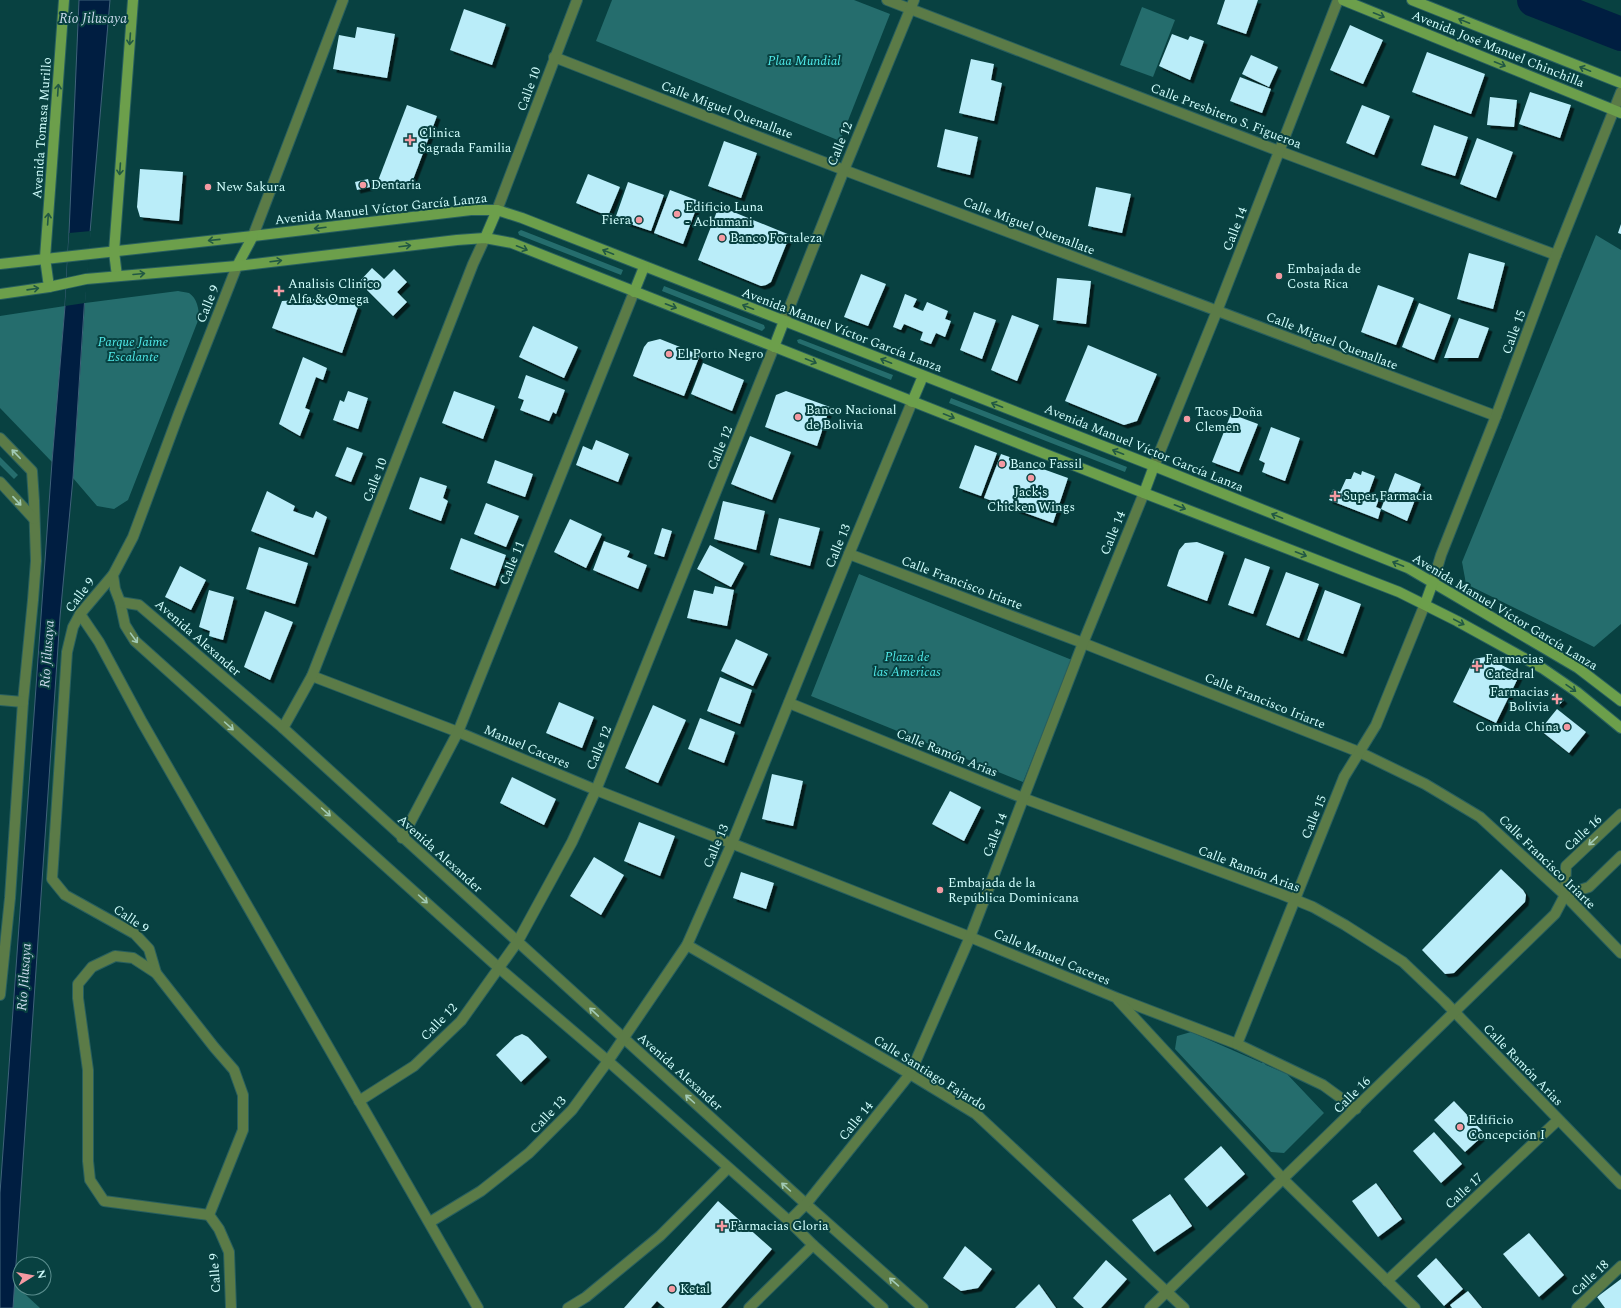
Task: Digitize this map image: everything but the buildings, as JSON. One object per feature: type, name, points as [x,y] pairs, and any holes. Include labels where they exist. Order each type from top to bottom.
[{"type":"main road","name":"Avenida Tomasa Murillo","points":[[49,287],[46,258],[64,0]]},
{"type":"main road","points":[[117,276],[114,252],[133,0]]},
{"type":"main road","name":"Avenida José Manuel Chinchilla","points":[[1343,0],[1617,111]]},
{"type":"main road","name":"Avenida José Manuel Chinchilla","points":[[1412,0],[1621,83]]},
{"type":"main road","name":"Avenida Manuel Víctor García Lanza","points":[[0,264],[471,210],[497,210],[522,218],[1154,466],[1408,568],[1578,668],[1621,701]]},
{"type":"main road","points":[[485,238],[497,210]]},
{"type":"main road","points":[[237,266],[253,236]]},
{"type":"main road","points":[[0,294],[49,287],[86,279],[237,266],[485,238],[512,244],[1399,592],[1425,604],[1542,668],[1577,692],[1621,728]]},
{"type":"main road","points":[[634,292],[644,267]]},
{"type":"main road","points":[[774,347],[784,321]]},
{"type":"main road","points":[[912,402],[923,376]]},
{"type":"main road","points":[[1144,493],[1154,466]]},
{"type":"main road","points":[[1425,604],[1433,582]]},
{"type":"street","points":[[253,236],[343,0]]},
{"type":"street","name":"Calle 10","points":[[497,210],[554,57],[577,0]]},
{"type":"street","name":"Calle Presbitero S. Figueroa","points":[[887,0],[912,4],[1279,151],[1556,255]]},
{"type":"street","name":"Calle 14","points":[[1154,466],[1217,311],[1338,0]]},
{"type":"street","name":"Calle 12","points":[[784,321],[912,4]]},
{"type":"street","name":"Calle Miguel Quenallate","points":[[554,57],[844,170],[1496,416]]},
{"type":"street","name":"Calle 15","points":[[1433,582],[1441,555],[1496,416],[1556,255],[1617,111],[1621,92]]},
{"type":"street","name":"Calle 10","points":[[283,728],[312,676],[472,264],[485,238]]},
{"type":"street","name":"Calle 9","points":[[231,1308],[229,1252],[219,1229],[210,1215],[243,1130],[243,1095],[234,1070],[214,1047],[156,972],[149,949],[135,934],[65,895],[52,879],[67,652],[73,627],[80,614],[113,574],[133,537],[237,266]]},
{"type":"street","name":"Calle 11","points":[[402,838],[458,732],[634,292]]},
{"type":"street","name":"Calle 12","points":[[359,1101],[414,1066],[461,1021],[518,941],[572,842],[596,790],[774,347]]},
{"type":"street","name":"Calle 13","points":[[430,1222],[482,1191],[529,1153],[572,1110],[608,1061],[688,945],[732,843],[912,402]]},
{"type":"street","points":[[0,438],[32,471],[36,561],[5,897],[0,995]]},
{"type":"street","points":[[0,482],[34,519]]},
{"type":"street","name":"Calle 14","points":[[789,1221],[806,1204],[910,1074],[970,937],[1083,643],[1144,493]]},
{"type":"street","name":"Calle Francisco Iriarte","points":[[849,554],[1083,643],[1359,752],[1426,784],[1480,817],[1565,895],[1621,953]]},
{"type":"street","name":"Calle 9","points":[[113,574],[115,589],[120,602]]},
{"type":"street","points":[[120,602],[125,625],[135,641],[499,968],[608,1061],[789,1221],[812,1245],[883,1308]]},
{"type":"street","name":"Avenida Alexander","points":[[120,602],[139,605],[283,728],[402,838],[518,941],[806,1204],[923,1308]]},
{"type":"street","name":"Calle 15","points":[[1237,1044],[1344,777],[1376,725],[1425,604]]},
{"type":"street","points":[[80,614],[99,642],[146,729],[478,1308]]},
{"type":"street","name":"Manuel Caceres","points":[[312,676],[458,732],[596,790],[732,843]]},
{"type":"street","points":[[0,700],[23,702]]},
{"type":"street","name":"Calle Ramón Arias","points":[[788,703],[1023,798],[1313,907],[1345,925],[1403,962],[1454,1012],[1621,1184]]},
{"type":"street","name":"Calle 16","points":[[1150,1308],[1284,1180],[1555,914],[1565,895],[1566,866],[1621,814]]},
{"type":"street","name":"Calle Manuel Caceres","points":[[732,843],[970,937],[1117,998],[1237,1044],[1323,1085],[1356,1109]]},
{"type":"street","points":[[1565,895],[1589,887],[1621,856]]},
{"type":"street","name":"Calle Santiago Fajardo","points":[[688,945],[976,1114],[1184,1308]]},
{"type":"street","points":[[156,972],[133,958],[115,956],[92,967],[78,984],[78,998],[88,1070],[88,1161],[90,1180],[104,1200],[210,1215]]},
{"type":"street","points":[[1117,998],[1284,1180],[1414,1308]]},
{"type":"street","name":"Calle 17","points":[[1387,1281],[1558,1120]]},
{"type":"street","points":[[568,1308],[586,1297],[660,1236],[728,1168]]},
{"type":"street","points":[[749,1308],[812,1245]]},
{"type":"street","name":"Calle 18","points":[[1577,1308],[1621,1266]]},
{"type":"green space","name":"Plaa Mundial","points":[[612,0],[854,0],[890,14],[840,141],[596,41]]},
{"type":"green space","points":[[1142,7],[1175,20],[1153,77],[1120,65]]},
{"type":"green space","points":[[521,230],[623,270],[621,275],[519,235],[518,232]]},
{"type":"green space","points":[[1596,235],[1621,250],[1621,624],[1594,647],[1466,584],[1462,562]]},
{"type":"green space","points":[[664,286],[764,325],[765,328],[762,331],[662,291]]},
{"type":"green space","name":"Parque Jaime Escalante","points":[[178,291],[192,295],[198,307],[199,318],[128,500],[114,509],[97,506],[73,478],[85,303]]},
{"type":"green space","name":"Parque Jaime Escalante","points":[[65,306],[52,462],[0,408],[0,316]]},
{"type":"green space","points":[[800,339],[893,375],[891,380],[798,343],[797,340]]},
{"type":"green space","points":[[951,398],[1127,467],[1125,472],[949,403]]},
{"type":"green space","points":[[0,457],[18,475],[14,479],[0,465]]},
{"type":"green space","name":"Plaza de las Americas","points":[[859,574],[1072,660],[1023,782],[811,696]]},
{"type":"green space","points":[[1191,1032],[1262,1063],[1263,1062],[1266,1065],[1287,1074],[1324,1113],[1284,1153],[1271,1152],[1175,1049],[1177,1036]]},
{"type":"green space","points":[[14,1296],[27,1296],[40,1308],[13,1308]]},
{"type":"water","name":"Río Jilusaya","points":[[79,0],[110,0],[86,279],[73,478],[60,617],[17,1256],[12,1256],[13,1308],[0,1308],[0,1193],[52,462],[65,306]]},
{"type":"pier","points":[[91,231],[85,303],[65,306],[69,233]]},
{"type":"waterway","points":[[1534,0],[1621,34]]},
{"type":"place","name":"Clinica Sagrada Familia","points":[[410,140]]},
{"type":"place","name":"Dentaria","points":[[363,185]]},
{"type":"place","name":"New Sakura","points":[[208,187]]},
{"type":"place","name":"Edificio Luna - Achumani","points":[[677,214]]},
{"type":"place","name":"Fiera","points":[[639,220]]},
{"type":"place","name":"Banco Fortaleza","points":[[722,238]]},
{"type":"place","name":"Embajada de Costa Rica","points":[[1279,276]]},
{"type":"place","name":"Analisis Clinico Alfa & Omega","points":[[279,291]]},
{"type":"place","name":"El Porto Negro","points":[[669,354]]},
{"type":"place","name":"Banco Nacional de Bolivia","points":[[798,417]]},
{"type":"place","name":"Tacos Doña Clemen","points":[[1187,419]]},
{"type":"place","name":"Banco Fassil","points":[[1002,464]]},
{"type":"place","name":"Jack's Chicken Wings","points":[[1031,478]]},
{"type":"place","name":"Super Farmacia","points":[[1335,496]]},
{"type":"place","name":"Farmacias Catedral","points":[[1477,666]]},
{"type":"place","name":"Farmacias Bolivia","points":[[1557,699]]},
{"type":"place","name":"Comida China","points":[[1567,727]]},
{"type":"place","name":"Embajada de la República Dominicana","points":[[940,890]]},
{"type":"place","name":"Edificio Concepción I","points":[[1460,1127]]},
{"type":"place","name":"Farmacias Gloria","points":[[722,1226]]},
{"type":"place","name":"Ketal","points":[[672,1289]]}]
